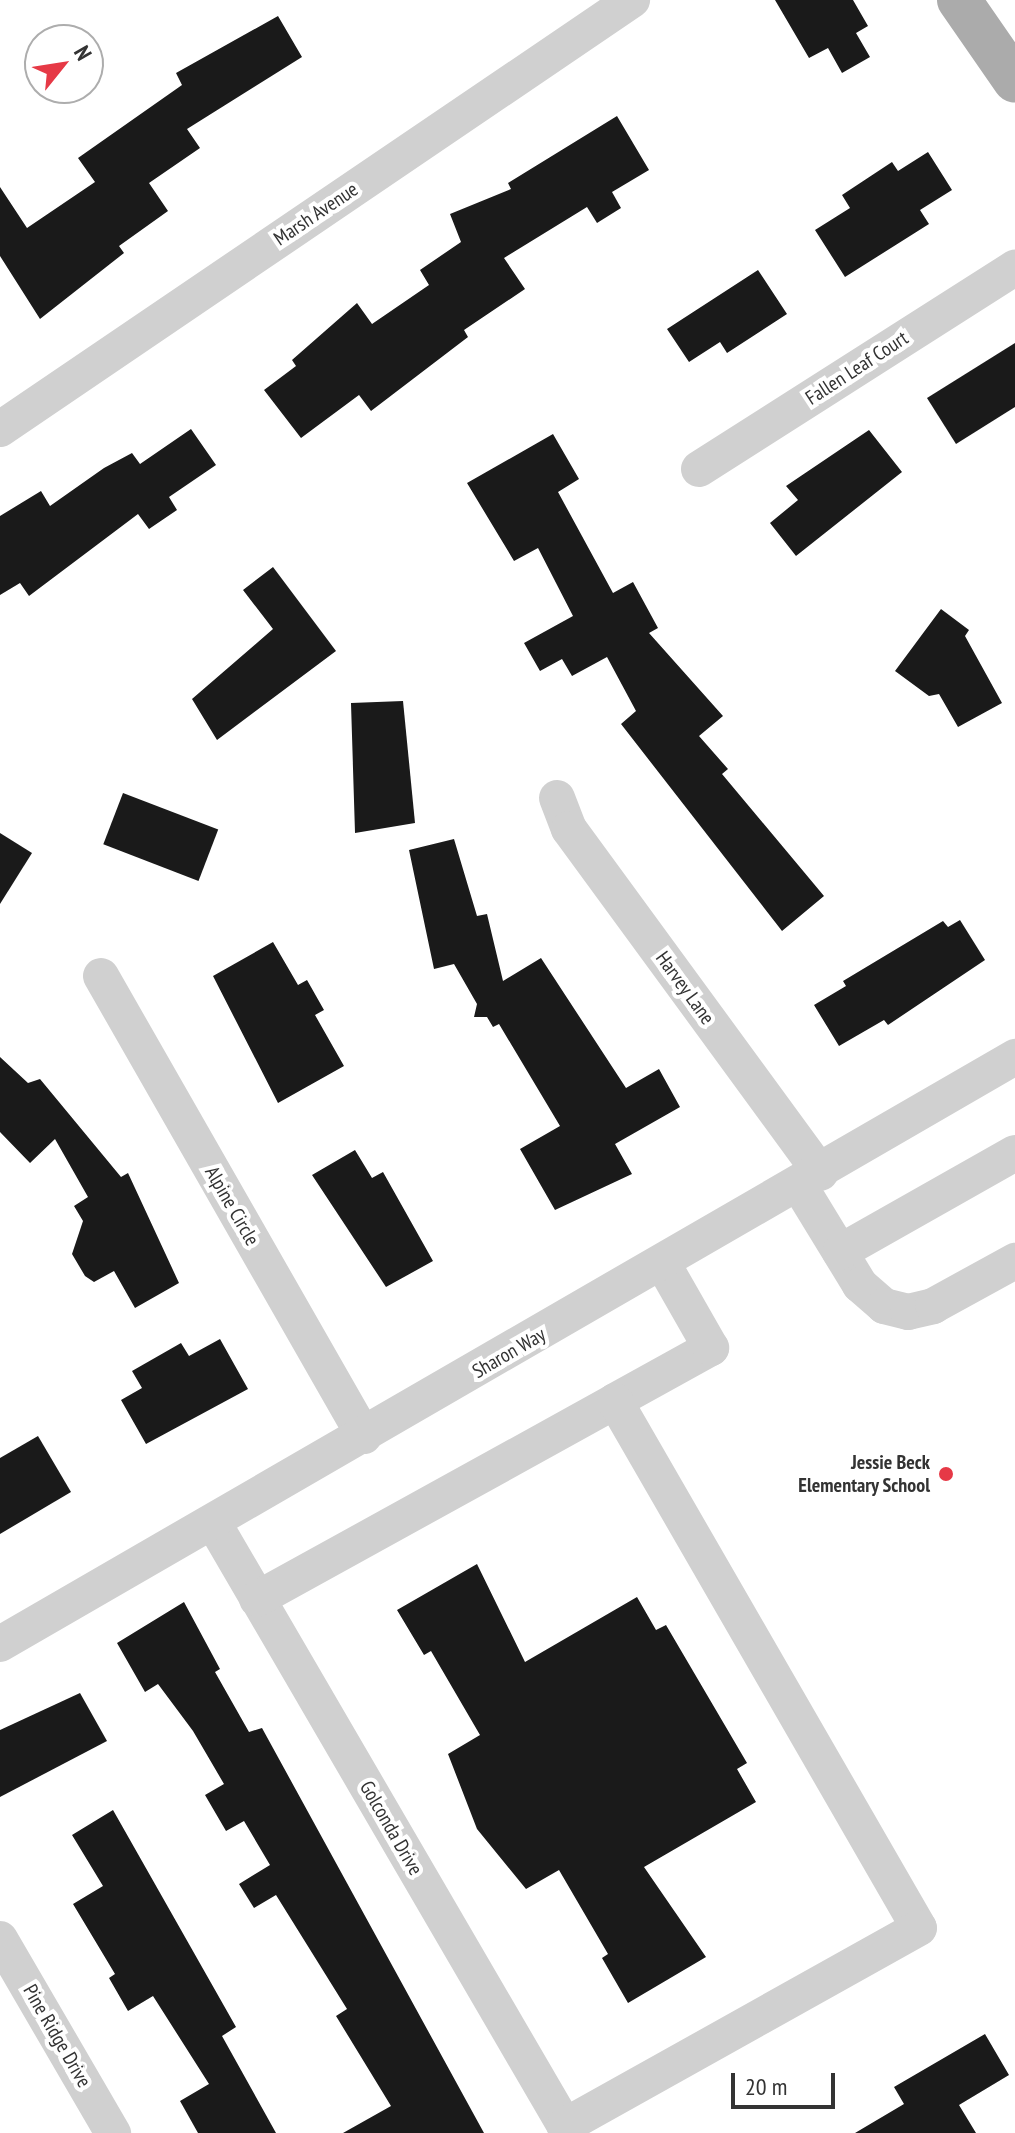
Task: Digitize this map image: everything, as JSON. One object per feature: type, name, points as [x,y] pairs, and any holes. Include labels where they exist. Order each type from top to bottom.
[{"type":"main road","points":[[959,0],[1015,81]]},
{"type":"street","name":"Marsh Avenue","points":[[0,429],[632,0]]},
{"type":"street","name":"Fallen Leaf Court","points":[[699,469],[1015,268]]},
{"type":"street","name":"Harvey Lane","points":[[557,798],[569,829],[810,1179],[840,1252],[860,1285],[884,1306],[908,1312],[933,1306],[1015,1261]]},
{"type":"street","name":"Alpine Circle","points":[[101,976],[364,1436]]},
{"type":"street","name":"Sharon Way","points":[[0,1644],[810,1179],[1015,1057]]},
{"type":"street","points":[[840,1252],[1015,1153]]},
{"type":"street","points":[[257,1599],[711,1348],[663,1264]]},
{"type":"street","points":[[567,2129],[919,1928],[615,1401]]},
{"type":"street","name":"Golconda Drive","points":[[213,1522],[567,2129]]},
{"type":"street","name":"Pine Ridge Drive","points":[[0,1939],[113,2133]]},
{"type":"building","points":[[775,0],[853,0],[868,26],[856,33],[870,57],[842,73],[828,48],[809,58]]},
{"type":"building","points":[[278,16],[302,57],[187,129],[200,148],[149,183],[168,211],[119,246],[124,253],[40,319],[0,256],[0,187],[27,228],[95,182],[78,158],[182,85],[176,73]]},
{"type":"building","points":[[617,116],[649,170],[612,192],[621,208],[597,223],[587,207],[504,258],[525,289],[464,330],[468,337],[371,411],[359,395],[301,438],[264,390],[296,366],[292,360],[357,303],[372,324],[429,285],[420,270],[461,242],[450,214],[511,189],[508,183]]},
{"type":"building","points":[[928,152],[952,190],[920,210],[929,224],[845,277],[815,230],[850,208],[842,195],[892,162],[898,171]]},
{"type":"building","points":[[758,270],[787,314],[727,353],[720,342],[689,362],[667,329]]},
{"type":"building","points":[[1015,343],[1015,407],[956,444],[927,398]]},
{"type":"building","points":[[191,429],[216,465],[169,497],[177,510],[149,529],[138,514],[29,596],[20,583],[0,595],[0,516],[41,491],[50,506],[104,468],[132,453],[140,464]]},
{"type":"building","points":[[869,430],[902,472],[796,556],[770,523],[798,500],[786,486]]},
{"type":"building","points":[[553,434],[579,479],[558,492],[613,593],[633,582],[658,628],[649,633],[723,716],[699,736],[728,769],[722,774],[824,896],[782,931],[621,724],[636,711],[607,657],[572,676],[562,659],[540,671],[524,643],[573,616],[538,548],[514,561],[467,483]]},
{"type":"building","points":[[273,567],[336,651],[217,740],[192,699],[273,629],[243,590]]},
{"type":"building","points":[[941,609],[969,630],[965,636],[1002,703],[958,727],[939,694],[929,696],[895,671]]},
{"type":"building","points":[[403,701],[415,823],[355,833],[351,703]]},
{"type":"building","points":[[123,793],[218,830],[199,881],[103,844]]},
{"type":"building","points":[[0,833],[32,853],[0,904]]},
{"type":"building","points":[[454,839],[477,916],[487,914],[503,981],[541,958],[626,1088],[659,1069],[680,1107],[615,1144],[632,1174],[555,1210],[520,1149],[560,1126],[499,1024],[493,1027],[487,1017],[474,1017],[477,1004],[454,964],[434,969],[409,850]]},
{"type":"building","points":[[960,920],[985,960],[888,1025],[884,1020],[839,1046],[814,1005],[846,986],[843,981],[943,921],[948,927]]},
{"type":"building","points":[[273,942],[298,985],[307,980],[324,1010],[315,1015],[344,1066],[278,1103],[213,976]]},
{"type":"building","points":[[0,1057],[28,1083],[40,1079],[121,1177],[128,1173],[179,1283],[135,1308],[114,1271],[94,1282],[85,1276],[72,1254],[83,1221],[74,1206],[88,1197],[55,1139],[30,1163],[0,1132]]},
{"type":"building","points":[[355,1150],[372,1178],[383,1172],[433,1261],[386,1287],[312,1175]]},
{"type":"building","points":[[220,1339],[248,1389],[146,1444],[121,1400],[142,1388],[132,1371],[181,1343],[189,1356]]},
{"type":"building","points":[[38,1436],[71,1492],[0,1534],[0,1458]]},
{"type":"building","points":[[477,1564],[525,1662],[637,1597],[656,1630],[666,1625],[747,1763],[737,1769],[756,1802],[644,1867],[706,1957],[628,2003],[602,1958],[608,1954],[559,1870],[526,1889],[477,1829],[448,1754],[480,1735],[431,1651],[424,1655],[397,1610]]},
{"type":"building","points":[[184,1602],[220,1669],[215,1672],[249,1732],[262,1728],[484,2133],[343,2133],[391,2106],[336,2016],[347,2009],[276,1895],[254,1908],[239,1884],[270,1865],[244,1821],[226,1831],[205,1795],[224,1784],[193,1731],[158,1684],[145,1692],[117,1643]]},
{"type":"building","points":[[80,1693],[107,1741],[0,1797],[0,1730]]},
{"type":"building","points":[[113,1810],[236,2027],[222,2036],[276,2133],[198,2133],[180,2101],[209,2084],[153,1996],[128,2011],[109,1978],[115,1974],[73,1904],[103,1886],[72,1835]]},
{"type":"building","points":[[985,2034],[1009,2075],[959,2105],[976,2133],[855,2133],[904,2104],[894,2087]]},
{"type":"place","name":"Jessie Beck Elementary School","points":[[946,1474]]}]
